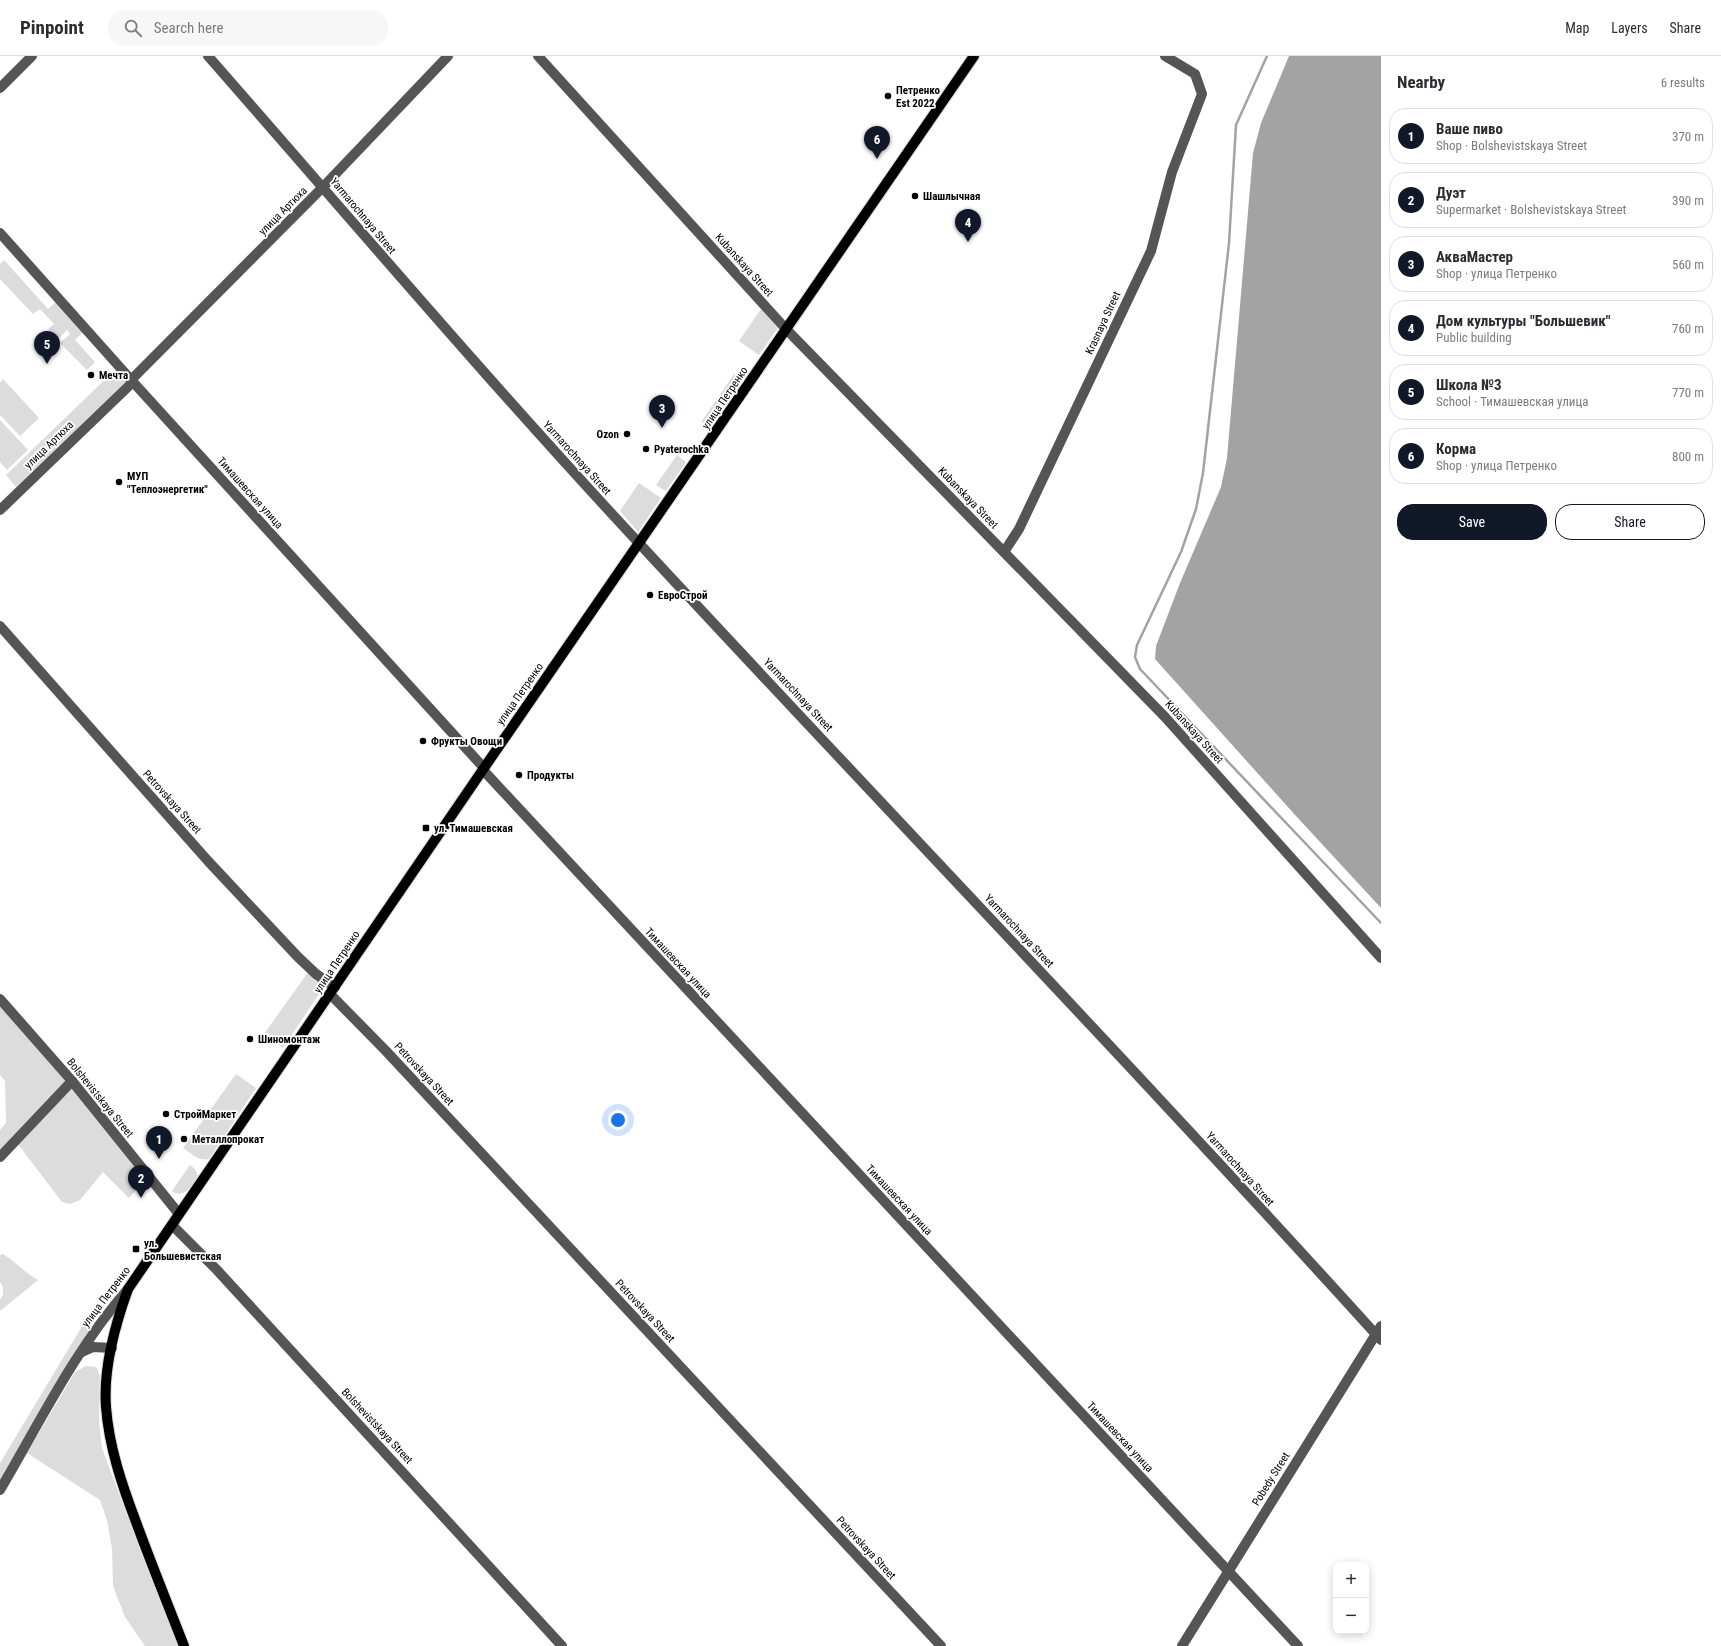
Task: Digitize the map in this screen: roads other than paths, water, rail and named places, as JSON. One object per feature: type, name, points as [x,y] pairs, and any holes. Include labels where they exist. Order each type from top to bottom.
[{"type":"main road","name":"улица Петренко","points":[[128,1289],[483,769],[974,56]]},
{"type":"main road","points":[[128,1289],[112,1348],[106,1393],[106,1407],[112,1446],[126,1496],[184,1646]]},
{"type":"street","points":[[0,88],[32,56]]},
{"type":"street","name":"Yarmarochnaya Street","points":[[208,56],[323,187],[443,328],[639,544],[1379,1333]]},
{"type":"street","name":"улица Артюха","points":[[0,510],[132,381],[323,187],[448,56]]},
{"type":"street","name":"Kubanskaya Street","points":[[538,56],[786,329],[1165,717],[1381,958]]},
{"type":"street","name":"Krasnaya Street","points":[[1004,552],[1019,529],[1151,251],[1172,172],[1202,94],[1195,74],[1165,56]]},
{"type":"street","name":"Тимашевская улица","points":[[0,233],[483,769],[1298,1646]]},
{"type":"street","name":"Petrovskaya Street","points":[[0,626],[208,861],[298,957],[332,990],[386,1051],[941,1646]]},
{"type":"street","name":"Bolshevistskaya Street","points":[[0,999],[72,1081],[179,1214]]},
{"type":"street","points":[[0,1157],[72,1081]]},
{"type":"street","name":"Bolshevistskaya Street","points":[[172,1225],[218,1270],[562,1646]]},
{"type":"street","name":"улица Петренко","points":[[0,1490],[82,1352],[106,1315],[128,1289]]},
{"type":"street","name":"Pobedy Street","points":[[1182,1646],[1379,1333]]},
{"type":"street","points":[[82,1352],[93,1347],[112,1348]]},
{"type":"waterway","points":[[1267,56],[1236,125],[1229,243],[1203,473],[1196,509],[1181,552],[1137,645],[1135,657],[1140,669],[1381,923]]},
{"type":"place","name":"Петренко Est 2022","points":[[888,96]]},
{"type":"place","name":"Корма","points":[[877,159]]},
{"type":"place","name":"Шашлычная","points":[[915,196]]},
{"type":"place","name":"Дом культуры \"Большевик\"","points":[[968,242]]},
{"type":"place","name":"Школа №3","points":[[47,364]]},
{"type":"place","name":"Мечта","points":[[91,375]]},
{"type":"place","name":"АкваМастер","points":[[662,428]]},
{"type":"place","name":"Ozon","points":[[627,434]]},
{"type":"place","name":"Pyaterochka","points":[[646,449]]},
{"type":"place","name":"МУП \"Теплоэнергетик\"","points":[[119,482]]},
{"type":"place","name":"ЕвроСтрой","points":[[650,595]]},
{"type":"place","name":"Фрукты Овощи","points":[[423,741]]},
{"type":"place","name":"Продукты","points":[[519,775]]},
{"type":"place","name":"ул. Тимашевская","points":[[426,828]]},
{"type":"place","name":"Шиномонтаж","points":[[250,1039]]},
{"type":"place","name":"СтройМаркет","points":[[166,1114]]},
{"type":"place","name":"Металлопрокат","points":[[184,1139]]},
{"type":"place","name":"Ваше пиво","points":[[159,1159]]},
{"type":"place","name":"Дуэт","points":[[141,1198]]},
{"type":"place","name":"ул. Большевистская","points":[[136,1249]]}]
